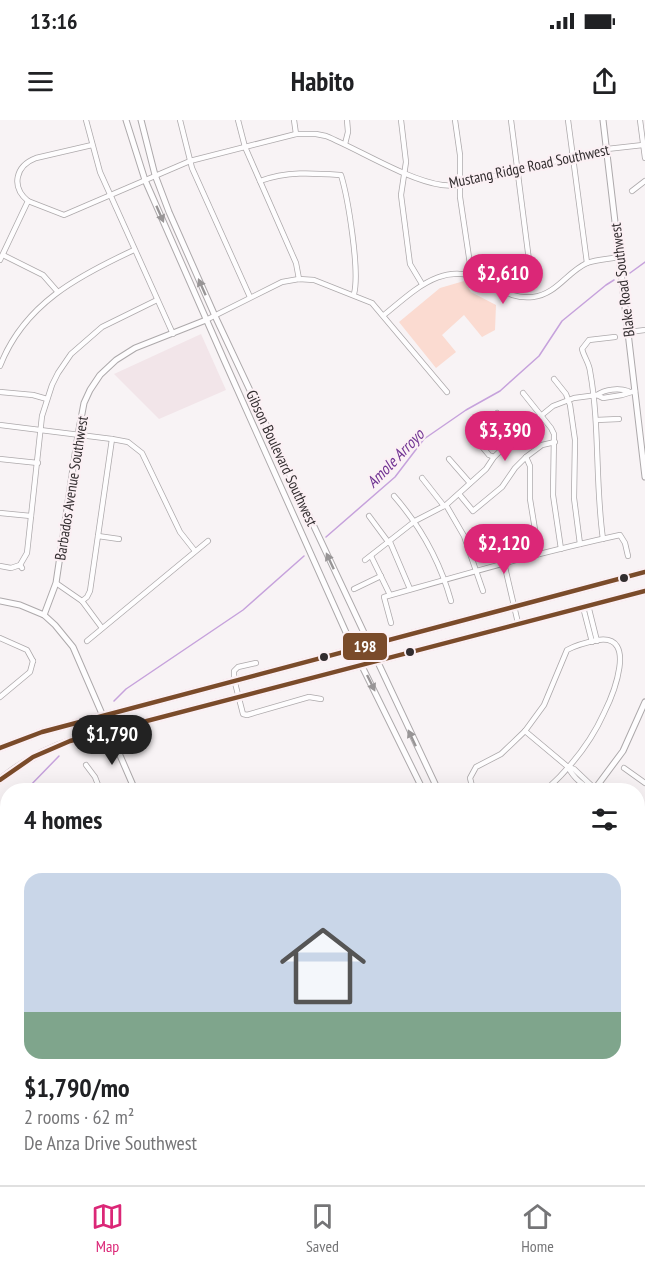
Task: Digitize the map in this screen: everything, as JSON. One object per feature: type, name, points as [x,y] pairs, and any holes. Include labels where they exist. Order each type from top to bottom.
[{"type":"main road","points":[[0,748],[42,732],[645,572]]},
{"type":"main road","points":[[0,780],[42,751],[70,741],[376,662],[518,622],[645,591]]},
{"type":"street","points":[[86,120],[92,145],[110,196],[173,334]]},
{"type":"street","name":"Gibson Boulevard Southwest","points":[[126,120],[145,180],[207,320],[353,648],[420,783]]},
{"type":"street","name":"Gibson Boulevard Southwest","points":[[141,120],[155,175],[215,316],[435,783]]},
{"type":"street","points":[[180,120],[190,161],[250,297]]},
{"type":"street","points":[[238,120],[245,147],[296,263],[299,279]]},
{"type":"street","points":[[294,120],[296,134]]},
{"type":"street","points":[[345,144],[348,132],[347,120]]},
{"type":"street","points":[[401,120],[406,162],[401,195],[410,264],[422,284]]},
{"type":"street","points":[[455,120],[470,264],[469,275]]},
{"type":"street","points":[[511,120],[530,268],[529,279]]},
{"type":"street","points":[[568,120],[587,263]]},
{"type":"street","name":"Blake Road Southwest","points":[[603,120],[629,332],[632,391],[645,477]]},
{"type":"street","points":[[640,120],[645,158]]},
{"type":"street","name":"Mustang Ridge Road Southwest","points":[[28,201],[64,215],[190,161],[296,134],[316,134],[345,144],[404,172],[445,186],[607,149],[643,145]]},
{"type":"street","points":[[57,291],[44,275],[2,257],[28,201],[16,187],[17,179],[29,161],[92,145]]},
{"type":"street","points":[[260,181],[282,174],[295,173],[341,175],[345,189],[357,283],[354,294]]},
{"type":"street","points":[[632,191],[645,181]]},
{"type":"street","points":[[0,366],[26,322],[57,291],[87,272],[134,250]]},
{"type":"street","points":[[384,315],[422,284],[445,275],[469,275],[480,278],[508,295],[520,298],[534,297],[552,291],[587,263],[620,257]]},
{"type":"street","points":[[207,320],[282,282],[299,279],[314,280],[372,303],[447,392]]},
{"type":"street","points":[[0,566],[21,567],[27,553],[41,429],[47,399],[58,374],[81,344],[112,321],[157,300]]},
{"type":"street","name":"Barbados Avenue Southwest","points":[[44,615],[56,583],[84,403],[100,375],[116,360],[135,348],[207,320]]},
{"type":"street","points":[[629,332],[645,330]]},
{"type":"street","points":[[603,539],[597,484],[595,395],[590,366],[584,359],[582,349],[589,340],[615,337]]},
{"type":"street","points":[[554,379],[568,399],[575,440],[574,498],[580,544]]},
{"type":"street","points":[[365,560],[390,543],[415,521],[445,505],[459,494],[486,470],[494,457],[516,436],[553,406],[568,399],[595,395],[603,398],[611,393],[622,395],[632,391]]},
{"type":"street","points":[[0,392],[33,395],[47,399]]},
{"type":"street","points":[[523,393],[551,428],[555,442],[554,495],[561,549]]},
{"type":"street","points":[[497,413],[516,436]]},
{"type":"street","points":[[596,420],[619,419]]},
{"type":"street","points":[[0,425],[128,442],[142,453],[180,532],[195,551]]},
{"type":"street","points":[[474,437],[489,455],[494,457]]},
{"type":"street","points":[[82,601],[90,591],[112,439]]},
{"type":"street","points":[[459,494],[473,511],[502,487],[526,457],[542,445],[555,442]]},
{"type":"street","points":[[526,457],[530,466],[531,500],[539,554]]},
{"type":"street","points":[[0,459],[38,463]]},
{"type":"street","points":[[450,459],[470,483]]},
{"type":"street","points":[[422,478],[445,505],[464,536],[483,591]]},
{"type":"street","points":[[394,496],[415,521],[433,550],[451,601]]},
{"type":"street","points":[[0,513],[31,516]]},
{"type":"street","points":[[369,516],[390,543],[410,589]]},
{"type":"street","points":[[98,536],[119,539]]},
{"type":"street","points":[[391,623],[384,597],[410,589],[539,554],[620,536],[625,543],[628,556]]},
{"type":"street","points":[[87,641],[208,541]]},
{"type":"street","points":[[371,556],[390,595]]},
{"type":"street","points":[[504,563],[518,622]]},
{"type":"street","points":[[354,589],[381,576]]},
{"type":"street","points":[[56,583],[82,601],[102,628]]},
{"type":"street","points":[[0,601],[20,605],[44,615],[73,647],[132,783]]},
{"type":"street","points":[[585,606],[595,641]]},
{"type":"street","points":[[0,638],[27,650],[33,661],[30,672],[0,697]]},
{"type":"street","points":[[471,783],[476,767],[501,754],[525,731],[544,705],[567,650],[609,639],[615,642],[620,658],[618,673],[604,713],[587,742],[553,783]]},
{"type":"street","points":[[33,661],[42,660]]},
{"type":"street","points":[[256,663],[236,669],[233,674],[242,713],[245,715],[309,697],[321,699]]},
{"type":"street","points":[[600,783],[622,751],[645,702]]},
{"type":"street","points":[[525,731],[568,767],[574,769],[587,783]]},
{"type":"street","points":[[86,765],[97,783]]},
{"type":"street","points":[[624,768],[644,781]]},
{"type":"shaded area","points":[[464,281],[471,292],[496,305],[495,330],[482,337],[464,315],[442,335],[456,352],[436,368],[399,322],[440,288]]},
{"type":"shaded area","points":[[201,334],[226,390],[159,419],[114,374]]},
{"type":"waterway","name":"Amole Arroyo","points":[[630,273],[645,262]]},
{"type":"waterway","name":"Amole Arroyo","points":[[326,537],[395,477],[424,439],[466,410],[500,391],[539,356],[562,321],[614,280]]},
{"type":"waterway","name":"Amole Arroyo","points":[[114,701],[126,689],[243,610],[304,556]]},
{"type":"waterway","name":"Amole Arroyo","points":[[33,783],[59,756]]},
{"type":"transit line","name":"198","points":[[0,748],[42,732],[645,572]]},
{"type":"transit line","name":"198","points":[[0,780],[33,757],[70,741],[645,591]]}]
